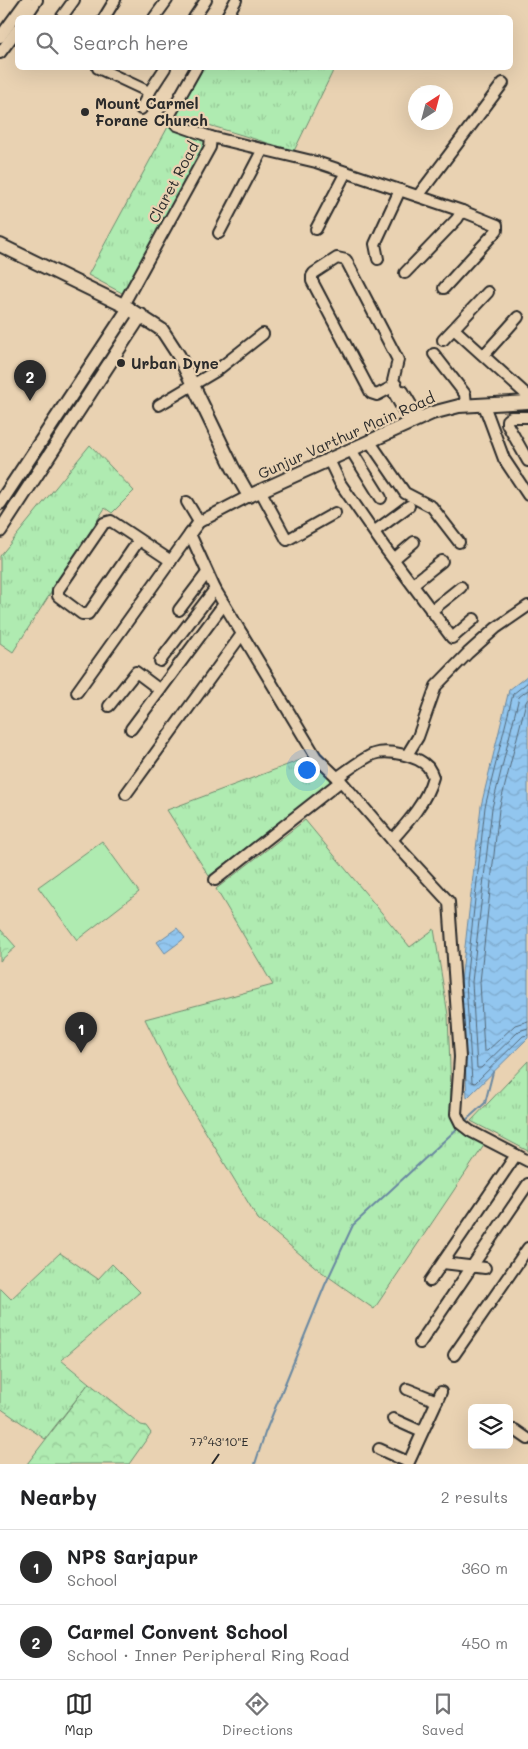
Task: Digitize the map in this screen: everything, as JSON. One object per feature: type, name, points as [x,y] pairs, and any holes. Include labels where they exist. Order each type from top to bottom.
[{"type":"main road","name":"Gunjur Varthur Main Road","points":[[0,245],[126,306],[162,330],[172,343],[233,468],[254,493],[432,413],[466,406],[528,402]]},
{"type":"main road","points":[[0,503],[126,306]]},
{"type":"main road","points":[[0,531],[141,315]]},
{"type":"street","points":[[20,15],[27,0]]},
{"type":"street","points":[[27,15],[38,0]]},
{"type":"street","points":[[63,15],[74,0]]},
{"type":"street","points":[[106,15],[116,0]]},
{"type":"street","points":[[156,15],[167,0]]},
{"type":"street","points":[[196,15],[206,0]]},
{"type":"street","points":[[228,15],[236,0]]},
{"type":"street","points":[[0,37],[15,27]]},
{"type":"street","points":[[0,53],[15,27]]},
{"type":"street","points":[[141,109],[164,70]]},
{"type":"street","name":"Claret Road","points":[[126,306],[210,147],[211,137],[179,126],[169,117],[170,112],[195,70]]},
{"type":"street","points":[[115,71],[147,92],[150,91]]},
{"type":"street","points":[[418,196],[503,83]]},
{"type":"street","points":[[211,137],[316,162],[462,211],[497,225],[498,230],[444,288]]},
{"type":"street","points":[[219,233],[263,149]]},
{"type":"street","points":[[316,229],[346,172]]},
{"type":"street","points":[[378,259],[375,244],[400,190]]},
{"type":"street","points":[[405,273],[462,211]]},
{"type":"street","points":[[398,388],[377,395],[371,392],[312,281],[314,273],[337,258],[346,260],[398,360],[394,380],[398,388],[395,395],[414,420]]},
{"type":"street","points":[[443,340],[488,292]]},
{"type":"street","points":[[484,355],[518,317]]},
{"type":"street","points":[[454,329],[528,396]]},
{"type":"street","points":[[159,405],[216,371],[263,334]]},
{"type":"street","points":[[434,354],[466,394],[466,406]]},
{"type":"street","points":[[484,405],[504,459],[528,495]]},
{"type":"street","points":[[528,416],[511,417],[507,420],[507,424],[528,461]]},
{"type":"street","points":[[370,442],[405,492],[432,507],[459,542]]},
{"type":"street","points":[[351,450],[381,498]]},
{"type":"street","points":[[329,460],[340,483],[452,638],[474,619]]},
{"type":"street","points":[[77,692],[199,522],[254,493],[287,540],[336,513]]},
{"type":"street","points":[[188,502],[199,522]]},
{"type":"street","points":[[374,531],[409,506]]},
{"type":"street","points":[[140,540],[88,614],[82,614],[58,596],[58,590],[104,523],[111,521],[140,540],[171,561]]},
{"type":"street","points":[[190,534],[215,589],[316,757],[340,779],[392,840],[449,902],[460,1057],[456,1114],[461,1124],[470,1130],[528,1161]]},
{"type":"street","points":[[394,558],[414,542]]},
{"type":"street","points":[[413,584],[442,561]]},
{"type":"street","points":[[178,610],[207,573]]},
{"type":"street","points":[[431,611],[461,587]]},
{"type":"street","points":[[160,661],[215,589]]},
{"type":"street","points":[[131,729],[224,604]]},
{"type":"street","points":[[407,755],[418,737],[436,686],[496,628],[528,606]]},
{"type":"street","points":[[126,794],[242,634]]},
{"type":"street","points":[[109,706],[136,672],[160,690]]},
{"type":"street","points":[[215,880],[340,779],[373,754],[383,752],[407,755],[419,760],[429,768],[434,777],[430,791],[412,817],[392,840]]},
{"type":"street","points":[[430,1281],[516,1154]]},
{"type":"street","points":[[420,1343],[528,1184]]},
{"type":"street","points":[[454,1355],[528,1248]]},
{"type":"street","points":[[442,1263],[485,1268]]},
{"type":"street","points":[[379,1449],[408,1463],[439,1396],[406,1389]]},
{"type":"street","points":[[392,1419],[422,1432]]},
{"type":"street","points":[[515,1430],[528,1439]]},
{"type":"green space","points":[[201,70],[334,70],[294,151],[176,115]]},
{"type":"green space","points":[[169,125],[208,141],[124,294],[88,275]]},
{"type":"green space","points":[[90,445],[134,491],[112,513],[105,508],[13,652],[0,643],[0,556]]},
{"type":"green space","points":[[306,758],[333,781],[209,876],[167,810]]},
{"type":"green space","points":[[305,820],[410,947],[434,929],[448,1015],[452,1118],[474,1138],[485,1144],[374,1309],[319,1270],[258,1219],[178,1086],[145,1019],[273,985],[216,889]]},
{"type":"green space","points":[[102,841],[139,892],[77,940],[38,887]]},
{"type":"green space","points":[[0,929],[16,947],[0,961]]},
{"type":"green space","points":[[528,1061],[528,1151],[471,1121]]},
{"type":"green space","points":[[60,1253],[98,1279],[112,1264],[140,1292],[61,1360],[89,1383],[45,1439],[0,1408],[0,1288],[11,1299]]},
{"type":"green space","points":[[89,1383],[141,1425],[146,1426],[151,1433],[129,1464],[27,1464]]},
{"type":"water","points":[[528,675],[528,1038],[467,1098],[461,982],[481,806],[509,690]]},
{"type":"water","points":[[177,928],[185,938],[165,953],[157,942]]},
{"type":"waterway","points":[[464,1122],[485,1103],[493,1072]]},
{"type":"waterway","points":[[255,1464],[265,1433],[325,1285],[353,1225],[459,1127]]},
{"type":"place","name":"Mount Carmel Forane Church","points":[[85,112]]},
{"type":"place","name":"Urban Dyne","points":[[121,363]]},
{"type":"place","name":"Carmel Convent School","points":[[30,401]]},
{"type":"place","name":"NPS Sarjapur","points":[[81,1053]]}]
